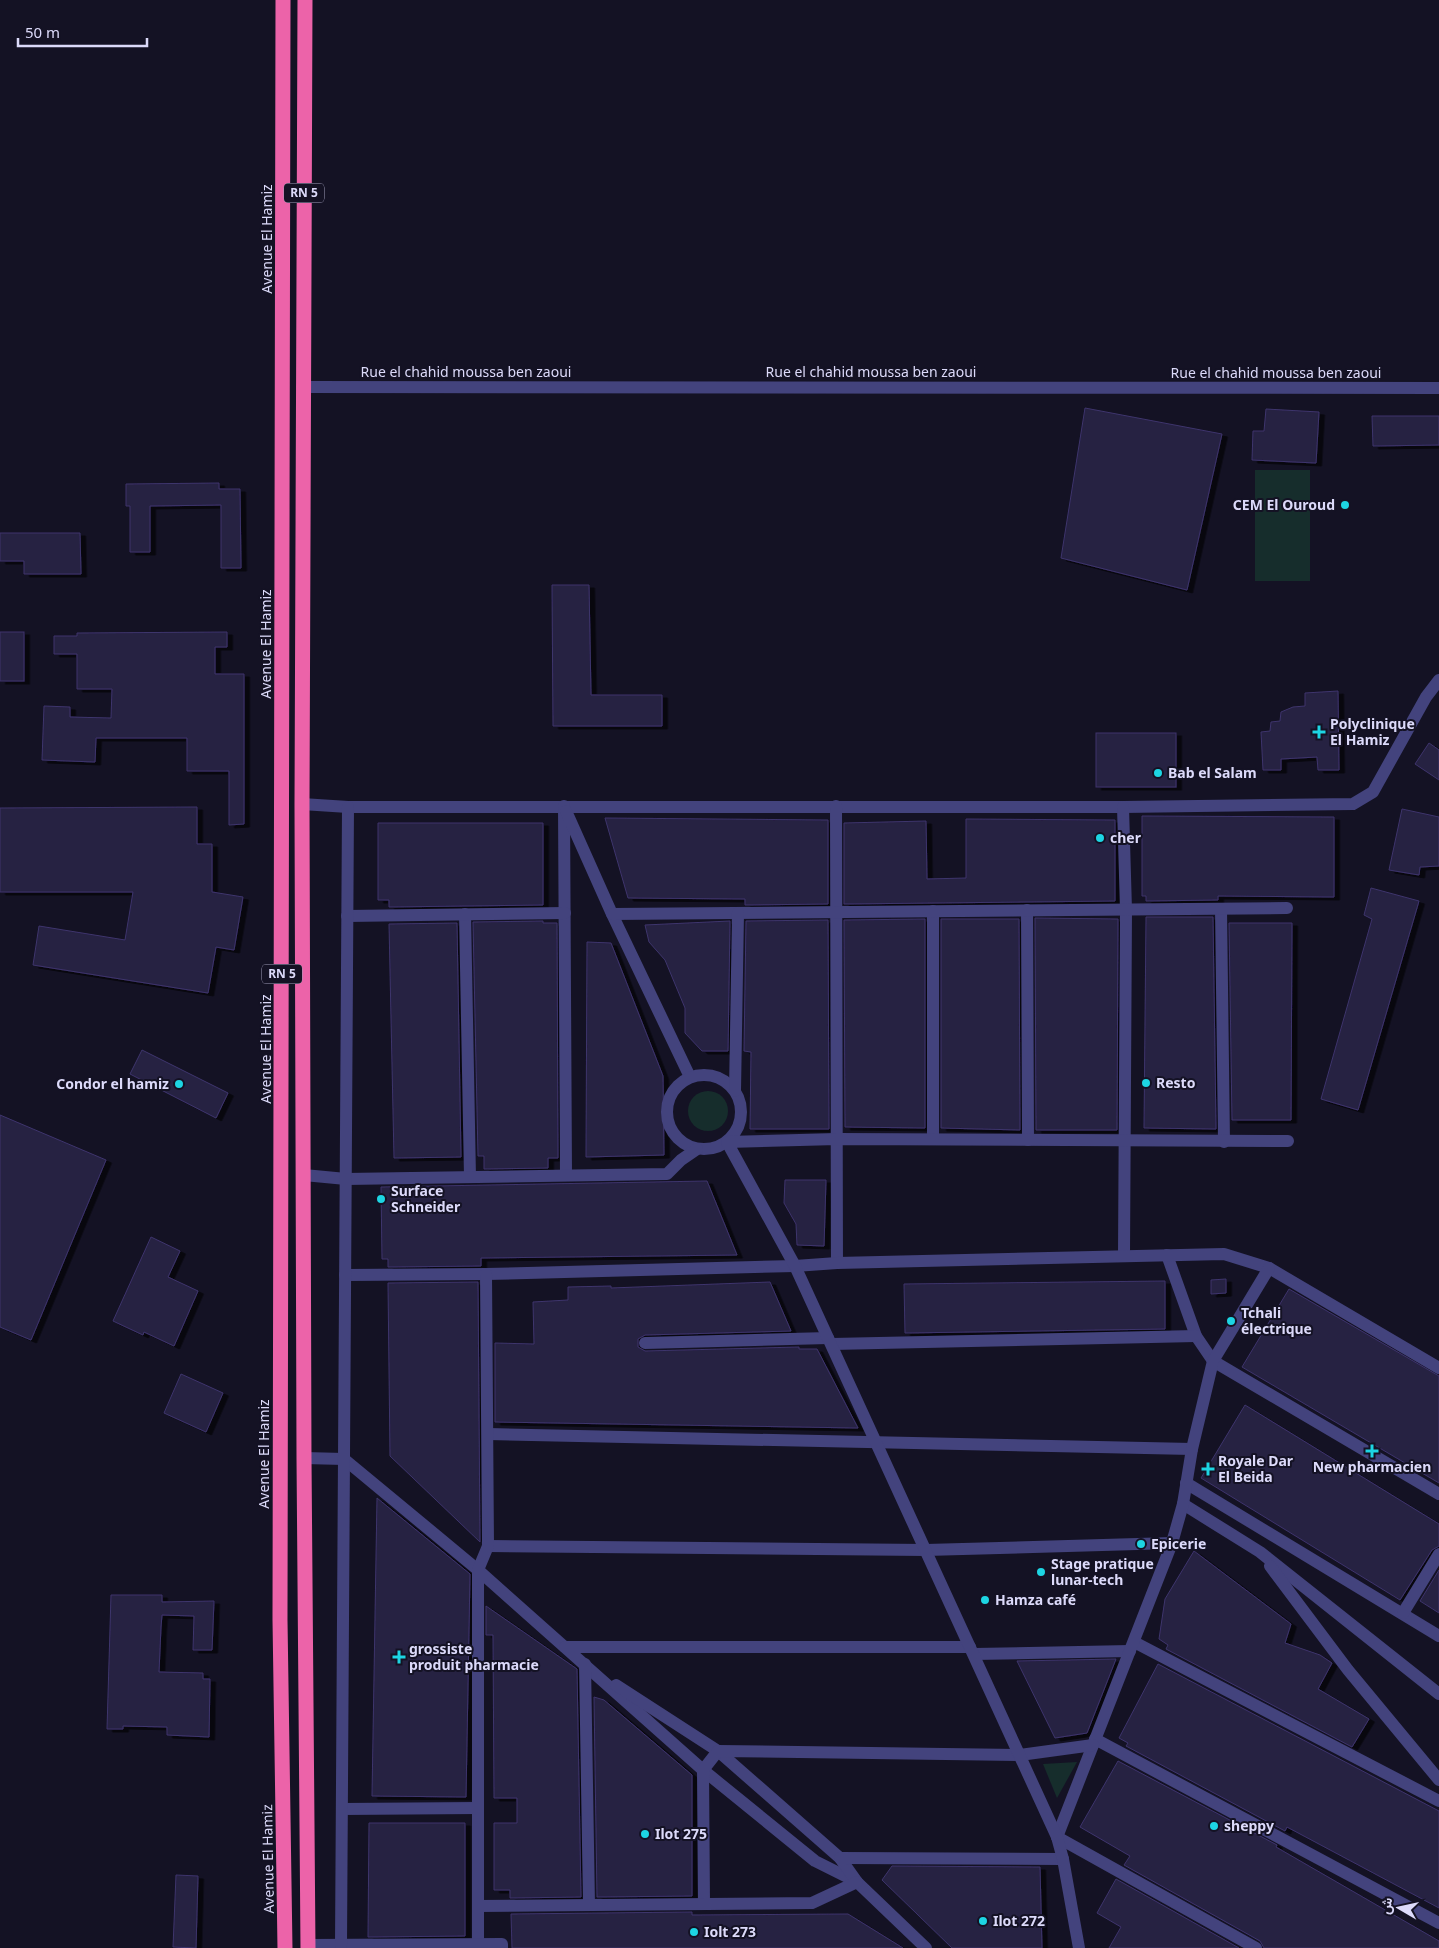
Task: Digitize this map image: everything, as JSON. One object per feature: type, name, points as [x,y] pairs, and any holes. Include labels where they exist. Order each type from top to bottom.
[{"type":"highway","name":"Avenue El Hamiz","points":[[283,0],[280,1620],[285,1948]]},
{"type":"highway","name":"RN 5","points":[[305,0],[302,387],[302,804],[308,1946]]},
{"type":"street","points":[[275,0],[283,19]]},
{"type":"street","name":"Rue el chahid moussa ben zaoui","points":[[302,387],[1439,388]]},
{"type":"street","points":[[302,804],[348,806],[1123,807],[1354,804],[1372,792],[1426,697],[1439,680]]},
{"type":"street","points":[[341,1945],[348,806]]},
{"type":"street","points":[[564,806],[566,1175]]},
{"type":"street","points":[[564,806],[612,914],[690,1077]]},
{"type":"street","points":[[836,806],[837,1263]]},
{"type":"street","points":[[1123,807],[1126,910],[1124,1255]]},
{"type":"street","points":[[612,914],[1287,908]]},
{"type":"street","points":[[1221,909],[1224,1142]]},
{"type":"street","points":[[1027,910],[1028,1140]]},
{"type":"street","points":[[933,911],[933,1139]]},
{"type":"street","points":[[347,916],[564,913]]},
{"type":"street","points":[[736,1091],[738,913]]},
{"type":"street","points":[[466,914],[470,1177]]},
{"type":"street","points":[[700,1075],[720,1078],[729,1083],[736,1091],[741,1104],[741,1119],[736,1132],[727,1142],[707,1150],[697,1149],[684,1144],[674,1134],[668,1122],[667,1109],[671,1096],[678,1085],[690,1077],[700,1075]]},
{"type":"street","points":[[727,1142],[837,1139],[1288,1141]]},
{"type":"street","points":[[727,1142],[795,1266],[1057,1837],[1063,1859],[1079,1948]]},
{"type":"street","points":[[304,1175],[346,1178],[667,1174],[681,1160],[697,1149]]},
{"type":"street","points":[[1167,1254],[1196,1336],[1213,1361],[1439,1494]]},
{"type":"street","points":[[345,1275],[486,1274],[1124,1255],[1224,1254],[1270,1268],[1439,1368]]},
{"type":"street","points":[[1057,1837],[1172,1543],[1183,1504],[1192,1449],[1213,1361],[1270,1268]]},
{"type":"street","points":[[478,1944],[478,1570],[488,1546],[486,1274]]},
{"type":"street","points":[[644,1343],[1196,1336]]},
{"type":"street","points":[[488,1434],[1192,1449]]},
{"type":"street","points":[[304,1458],[344,1460],[478,1570],[703,1770],[815,1860],[857,1882]]},
{"type":"street","points":[[1186,1483],[1439,1636]]},
{"type":"street","points":[[1183,1504],[1260,1552],[1439,1694]]},
{"type":"street","points":[[488,1546],[926,1550],[1172,1543]]},
{"type":"street","points":[[1260,1552],[1348,1670],[1439,1780]]},
{"type":"street","points":[[1403,1613],[1439,1554]]},
{"type":"street","points":[[565,1647],[972,1650],[1132,1646],[1439,1801]]},
{"type":"street","points":[[585,1664],[718,1751],[840,1858],[857,1882],[926,1948]]},
{"type":"street","points":[[585,1664],[590,1905]]},
{"type":"street","points":[[718,1751],[1020,1755],[1094,1742],[1439,1923]]},
{"type":"street","points":[[704,1904],[703,1770],[718,1751]]},
{"type":"street","points":[[342,1809],[478,1808]]},
{"type":"street","points":[[1057,1837],[1256,1948]]},
{"type":"street","points":[[840,1858],[1063,1859]]},
{"type":"street","points":[[478,1906],[812,1903],[857,1882]]},
{"type":"street","points":[[308,1946],[502,1944],[502,1948]]},
{"type":"green space","points":[[1255,470],[1310,470],[1310,581],[1255,581]]},
{"type":"green space","points":[[712,1091],[719,1094],[725,1100],[728,1111],[727,1119],[719,1128],[712,1131],[704,1131],[697,1128],[689,1119],[688,1107],[691,1100],[700,1092]]},
{"type":"green space","points":[[1077,1762],[1057,1798],[1043,1764]]},
{"type":"building","points":[[1085,408],[1222,434],[1187,590],[1061,558]]},
{"type":"building","points":[[1266,409],[1319,412],[1316,463],[1252,460],[1253,431],[1264,431]]},
{"type":"building","points":[[1372,416],[1439,416],[1439,445],[1373,446]]},
{"type":"building","points":[[219,483],[219,489],[240,489],[241,568],[221,568],[221,505],[150,506],[150,552],[130,552],[130,506],[126,506],[126,484]]},
{"type":"building","points":[[0,533],[80,533],[81,574],[24,574],[24,561],[0,561]]},
{"type":"building","points":[[552,585],[589,585],[591,695],[662,695],[662,726],[553,726]]},
{"type":"building","points":[[0,632],[24,632],[24,681],[0,681]]},
{"type":"building","points":[[227,632],[227,647],[215,647],[215,674],[244,674],[244,824],[229,825],[229,771],[187,771],[187,738],[96,738],[95,762],[42,760],[44,706],[70,707],[70,717],[111,718],[112,689],[77,689],[77,654],[54,654],[54,636],[77,636],[77,633]]},
{"type":"building","name":"Polyclinique El Hamiz","points":[[1338,691],[1339,770],[1318,770],[1317,757],[1281,759],[1281,770],[1263,770],[1261,732],[1270,731],[1271,722],[1280,721],[1281,712],[1293,707],[1305,706],[1305,693]]},
{"type":"building","points":[[1096,733],[1176,733],[1176,787],[1096,787]]},
{"type":"building","points":[[1429,743],[1439,750],[1439,780],[1415,764]]},
{"type":"building","points":[[197,807],[197,844],[212,844],[212,892],[243,897],[234,950],[216,947],[208,993],[33,965],[39,926],[125,940],[133,892],[0,892],[0,808]]},
{"type":"building","points":[[1402,809],[1439,817],[1439,866],[1420,867],[1419,875],[1389,870]]},
{"type":"building","points":[[1142,816],[1334,817],[1334,897],[1218,896],[1218,900],[1146,901],[1146,896],[1142,896]]},
{"type":"building","points":[[605,818],[828,820],[828,904],[745,905],[745,899],[628,898]]},
{"type":"building","points":[[966,819],[1115,820],[1115,901],[844,904],[844,823],[926,821],[927,879],[966,878]]},
{"type":"building","points":[[378,823],[543,823],[543,905],[389,907],[389,900],[378,900]]},
{"type":"building","points":[[1371,888],[1419,901],[1358,1110],[1321,1099],[1372,919],[1364,915]]},
{"type":"building","points":[[1146,917],[1213,917],[1216,1129],[1144,1128]]},
{"type":"building","points":[[1035,918],[1118,919],[1117,1130],[1036,1130]]},
{"type":"building","points":[[925,919],[925,1128],[845,1127],[844,920]]},
{"type":"building","points":[[941,919],[1019,919],[1020,1130],[941,1128]]},
{"type":"building","points":[[828,920],[829,1129],[750,1129],[751,1052],[744,1051],[746,921]]},
{"type":"building","points":[[543,921],[543,923],[557,923],[558,1158],[548,1158],[548,1168],[484,1169],[484,1156],[478,1156],[473,922]]},
{"type":"building","points":[[730,921],[728,1051],[702,1051],[685,1033],[685,1008],[665,960],[649,942],[645,925]]},
{"type":"building","points":[[457,923],[461,1157],[394,1158],[389,924]]},
{"type":"building","points":[[1229,923],[1292,923],[1291,1120],[1232,1120]]},
{"type":"building","points":[[587,942],[611,943],[663,1076],[664,1155],[586,1157]]},
{"type":"building","name":"Condor el hamiz","points":[[142,1050],[228,1093],[216,1118],[130,1074]]},
{"type":"building","points":[[0,1115],[106,1160],[31,1340],[0,1327]]},
{"type":"building","points":[[785,1180],[826,1180],[824,1246],[797,1245],[796,1224],[784,1203]]},
{"type":"building","points":[[707,1181],[737,1255],[481,1258],[481,1266],[388,1267],[388,1259],[382,1259],[381,1187]]},
{"type":"building","points":[[151,1237],[180,1251],[168,1277],[198,1291],[174,1346],[144,1332],[143,1335],[113,1321]]},
{"type":"building","points":[[1226,1279],[1226,1293],[1211,1294],[1211,1280]]},
{"type":"building","points":[[1165,1281],[1165,1329],[905,1333],[904,1284]]},
{"type":"building","points":[[478,1282],[480,1542],[390,1456],[388,1283]]},
{"type":"building","points":[[770,1282],[791,1331],[645,1335],[638,1339],[638,1347],[645,1351],[799,1347],[799,1349],[817,1349],[858,1428],[495,1422],[495,1343],[534,1344],[533,1302],[568,1300],[568,1287],[611,1286],[611,1288]]},
{"type":"building","points":[[1289,1289],[1439,1376],[1439,1483],[1242,1367]]},
{"type":"building","points":[[181,1374],[223,1393],[206,1432],[164,1413]]},
{"type":"building","points":[[1245,1405],[1439,1524],[1439,1546],[1432,1550],[1400,1600],[1201,1478]]},
{"type":"building","points":[[377,1498],[470,1574],[466,1797],[372,1796]]},
{"type":"building","points":[[1194,1551],[1291,1624],[1285,1643],[1320,1655],[1332,1663],[1318,1689],[1369,1719],[1352,1747],[1166,1649],[1168,1645],[1159,1639],[1165,1599]]},
{"type":"building","points":[[1439,1570],[1439,1613],[1420,1601]]},
{"type":"building","points":[[111,1595],[162,1595],[162,1602],[214,1601],[212,1650],[193,1650],[194,1616],[162,1615],[159,1672],[203,1673],[203,1679],[210,1679],[209,1737],[167,1735],[167,1727],[123,1726],[123,1729],[107,1729]]},
{"type":"building","points":[[486,1606],[577,1669],[581,1897],[510,1898],[510,1890],[494,1890],[494,1823],[517,1823],[517,1798],[494,1798],[493,1635],[486,1635]]},
{"type":"building","points":[[1116,1659],[1087,1733],[1055,1738],[1017,1661]]},
{"type":"building","points":[[1158,1664],[1439,1811],[1439,1908],[1287,1827],[1285,1831],[1126,1746],[1128,1743],[1119,1738]]},
{"type":"building","name":"Ilot 275","points":[[594,1697],[604,1700],[692,1775],[692,1896],[597,1897]]},
{"type":"building","points":[[1118,1761],[1277,1845],[1276,1847],[1439,1941],[1439,1948],[1264,1948],[1260,1941],[1124,1865],[1130,1856],[1080,1827]]},
{"type":"building","points":[[369,1823],[465,1823],[465,1936],[368,1937]]},
{"type":"building","name":"Ilot 272","points":[[892,1866],[1040,1867],[1042,1948],[952,1948],[882,1880]]},
{"type":"building","points":[[176,1875],[198,1876],[196,1948],[173,1947]]},
{"type":"building","points":[[1116,1879],[1239,1948],[1109,1948],[1121,1927],[1097,1913]]},
{"type":"building","name":"Iolt 273","points":[[692,1912],[692,1915],[848,1914],[903,1948],[512,1948],[511,1914]]},
{"type":"place","name":"CEM El Ouroud","points":[[1345,505]]},
{"type":"place","name":"Polyclinique El Hamiz","points":[[1319,732]]},
{"type":"place","name":"Bab el Salam","points":[[1158,773]]},
{"type":"place","name":"cher","points":[[1100,838]]},
{"type":"place","name":"Resto","points":[[1146,1083]]},
{"type":"place","name":"Condor el hamiz","points":[[179,1084]]},
{"type":"place","name":"Surface Schneider","points":[[381,1199]]},
{"type":"place","name":"Tchali électrique","points":[[1231,1321]]},
{"type":"place","name":"New pharmacien","points":[[1372,1451]]},
{"type":"place","name":"Royale Dar El Beida","points":[[1208,1469]]},
{"type":"place","name":"Epicerie","points":[[1141,1544]]},
{"type":"place","name":"Stage pratique lunar-tech","points":[[1041,1572]]},
{"type":"place","name":"Hamza café","points":[[985,1600]]},
{"type":"place","name":"grossiste produit pharmacie","points":[[399,1657]]},
{"type":"place","name":"sheppy","points":[[1214,1826]]},
{"type":"place","name":"Ilot 275","points":[[645,1834]]},
{"type":"place","name":"Ilot 272","points":[[983,1921]]},
{"type":"place","name":"Iolt 273","points":[[694,1932]]}]
